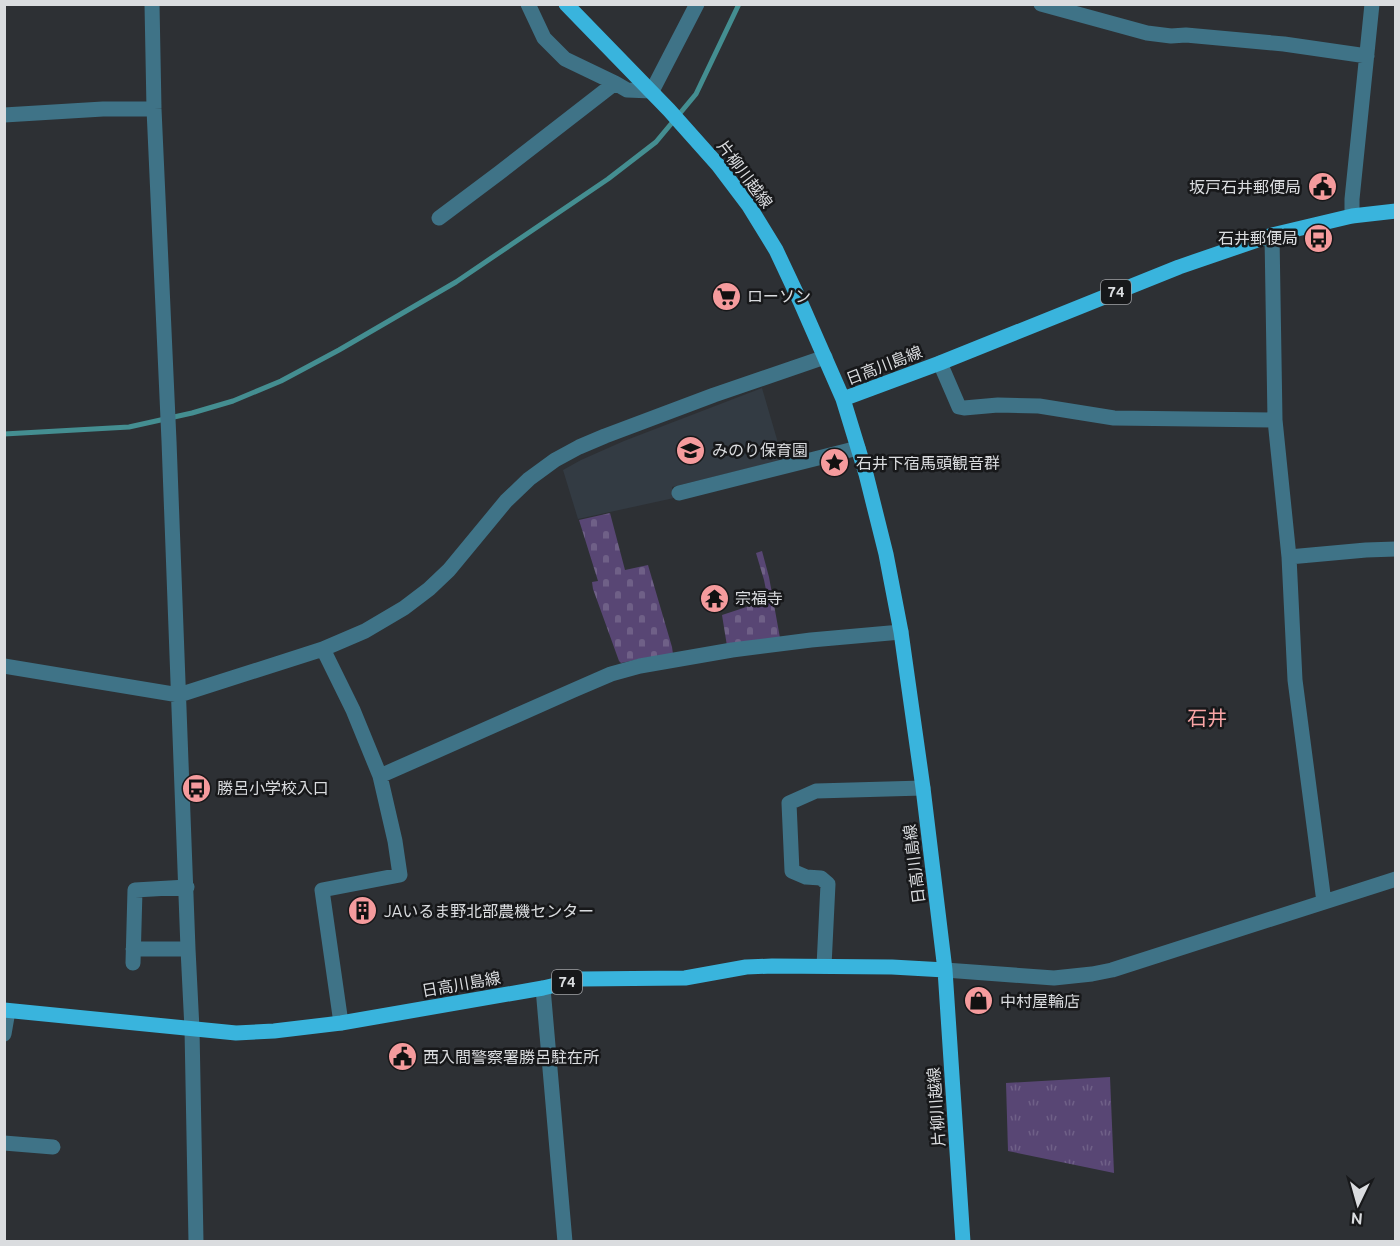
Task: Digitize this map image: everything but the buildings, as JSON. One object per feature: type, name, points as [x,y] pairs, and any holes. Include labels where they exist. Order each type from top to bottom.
[{"type":"main road","name":"片柳川越線","points":[[566,4],[686,128],[718,165],[748,206],[776,250],[843,399]]},
{"type":"main road","name":"日高川島線","points":[[6,1011],[236,1033],[341,1023],[543,988],[580,979],[685,978],[746,967],[892,967],[945,970],[901,632],[886,554],[843,399],[940,363],[1179,267],[1272,236],[1352,216],[1395,211]]},
{"type":"main road","name":"片柳川越線","points":[[945,970],[963,1242]]},
{"type":"street","points":[[152,4],[154,109],[187,887],[196,1242]]},
{"type":"street","points":[[528,4],[544,38],[565,59],[627,90],[652,91],[697,4]]},
{"type":"street","points":[[1041,4],[1147,33],[1272,43],[1367,56]]},
{"type":"street","points":[[1352,216],[1372,4]]},
{"type":"street","points":[[439,218],[615,82]]},
{"type":"street","points":[[4,115],[103,109],[154,109]]},
{"type":"street","points":[[1272,236],[1275,420],[1289,557],[1295,680],[1324,902]]},
{"type":"street","points":[[4,666],[179,695],[323,649],[365,631],[404,608],[429,589],[449,570],[506,501],[529,479],[555,460],[606,436],[825,357]]},
{"type":"street","points":[[940,363],[959,407],[964,408],[998,405],[1039,406],[1114,418],[1275,420]]},
{"type":"street","points":[[679,493],[858,448]]},
{"type":"street","points":[[1289,557],[1395,549]]},
{"type":"street","points":[[380,776],[611,674],[704,654],[811,640],[901,632]]},
{"type":"street","points":[[323,649],[353,710],[380,776],[400,875],[322,890],[341,1023]]},
{"type":"street","points":[[824,966],[828,884],[821,878],[806,877],[792,871],[789,803],[816,790],[923,788]]},
{"type":"street","points":[[945,970],[1054,978],[1112,970],[1395,879]]},
{"type":"street","points":[[187,887],[135,890],[133,956],[188,949]]},
{"type":"street","points":[[543,988],[565,1242]]},
{"type":"street","points":[[4,1034],[6,1011]]},
{"type":"street","points":[[4,1143],[53,1147]]},
{"type":"shaded area","name":"みのり保育園","points":[[762,388],[783,460],[672,487],[674,498],[578,519],[563,470],[624,441]]},
{"type":"green space","points":[[610,513],[625,570],[648,565],[673,654],[621,663],[619,661],[593,589],[592,582],[598,581],[579,520]]},
{"type":"green space","points":[[762,551],[780,638],[727,646],[722,615],[768,600],[756,553]]},
{"type":"green space","points":[[1110,1077],[1114,1173],[1008,1151],[1006,1083]]},
{"type":"waterway","points":[[4,434],[129,427],[233,401],[281,381],[456,282],[608,179],[656,142],[696,94],[739,4]]},
{"type":"place","name":"坂戸石井郵便局","points":[[1322,187]]},
{"type":"place","name":"石井郵便局","points":[[1319,238]]},
{"type":"place","name":"ローソン","points":[[726,296]]},
{"type":"place","name":"みのり保育園","points":[[691,450]]},
{"type":"place","name":"石井下宿馬頭観音群","points":[[835,463]]},
{"type":"place","name":"宗福寺","points":[[714,598]]},
{"type":"place","name":"勝呂小学校入口","points":[[196,788]]},
{"type":"place","name":"JAいるま野北部農機センター","points":[[363,911]]},
{"type":"place","name":"中村屋輪店","points":[[979,1001]]},
{"type":"place","name":"西入間警察署勝呂駐在所","points":[[402,1057]]},
{"type":"district","name":"石井","points":[[1207,718]]}]
